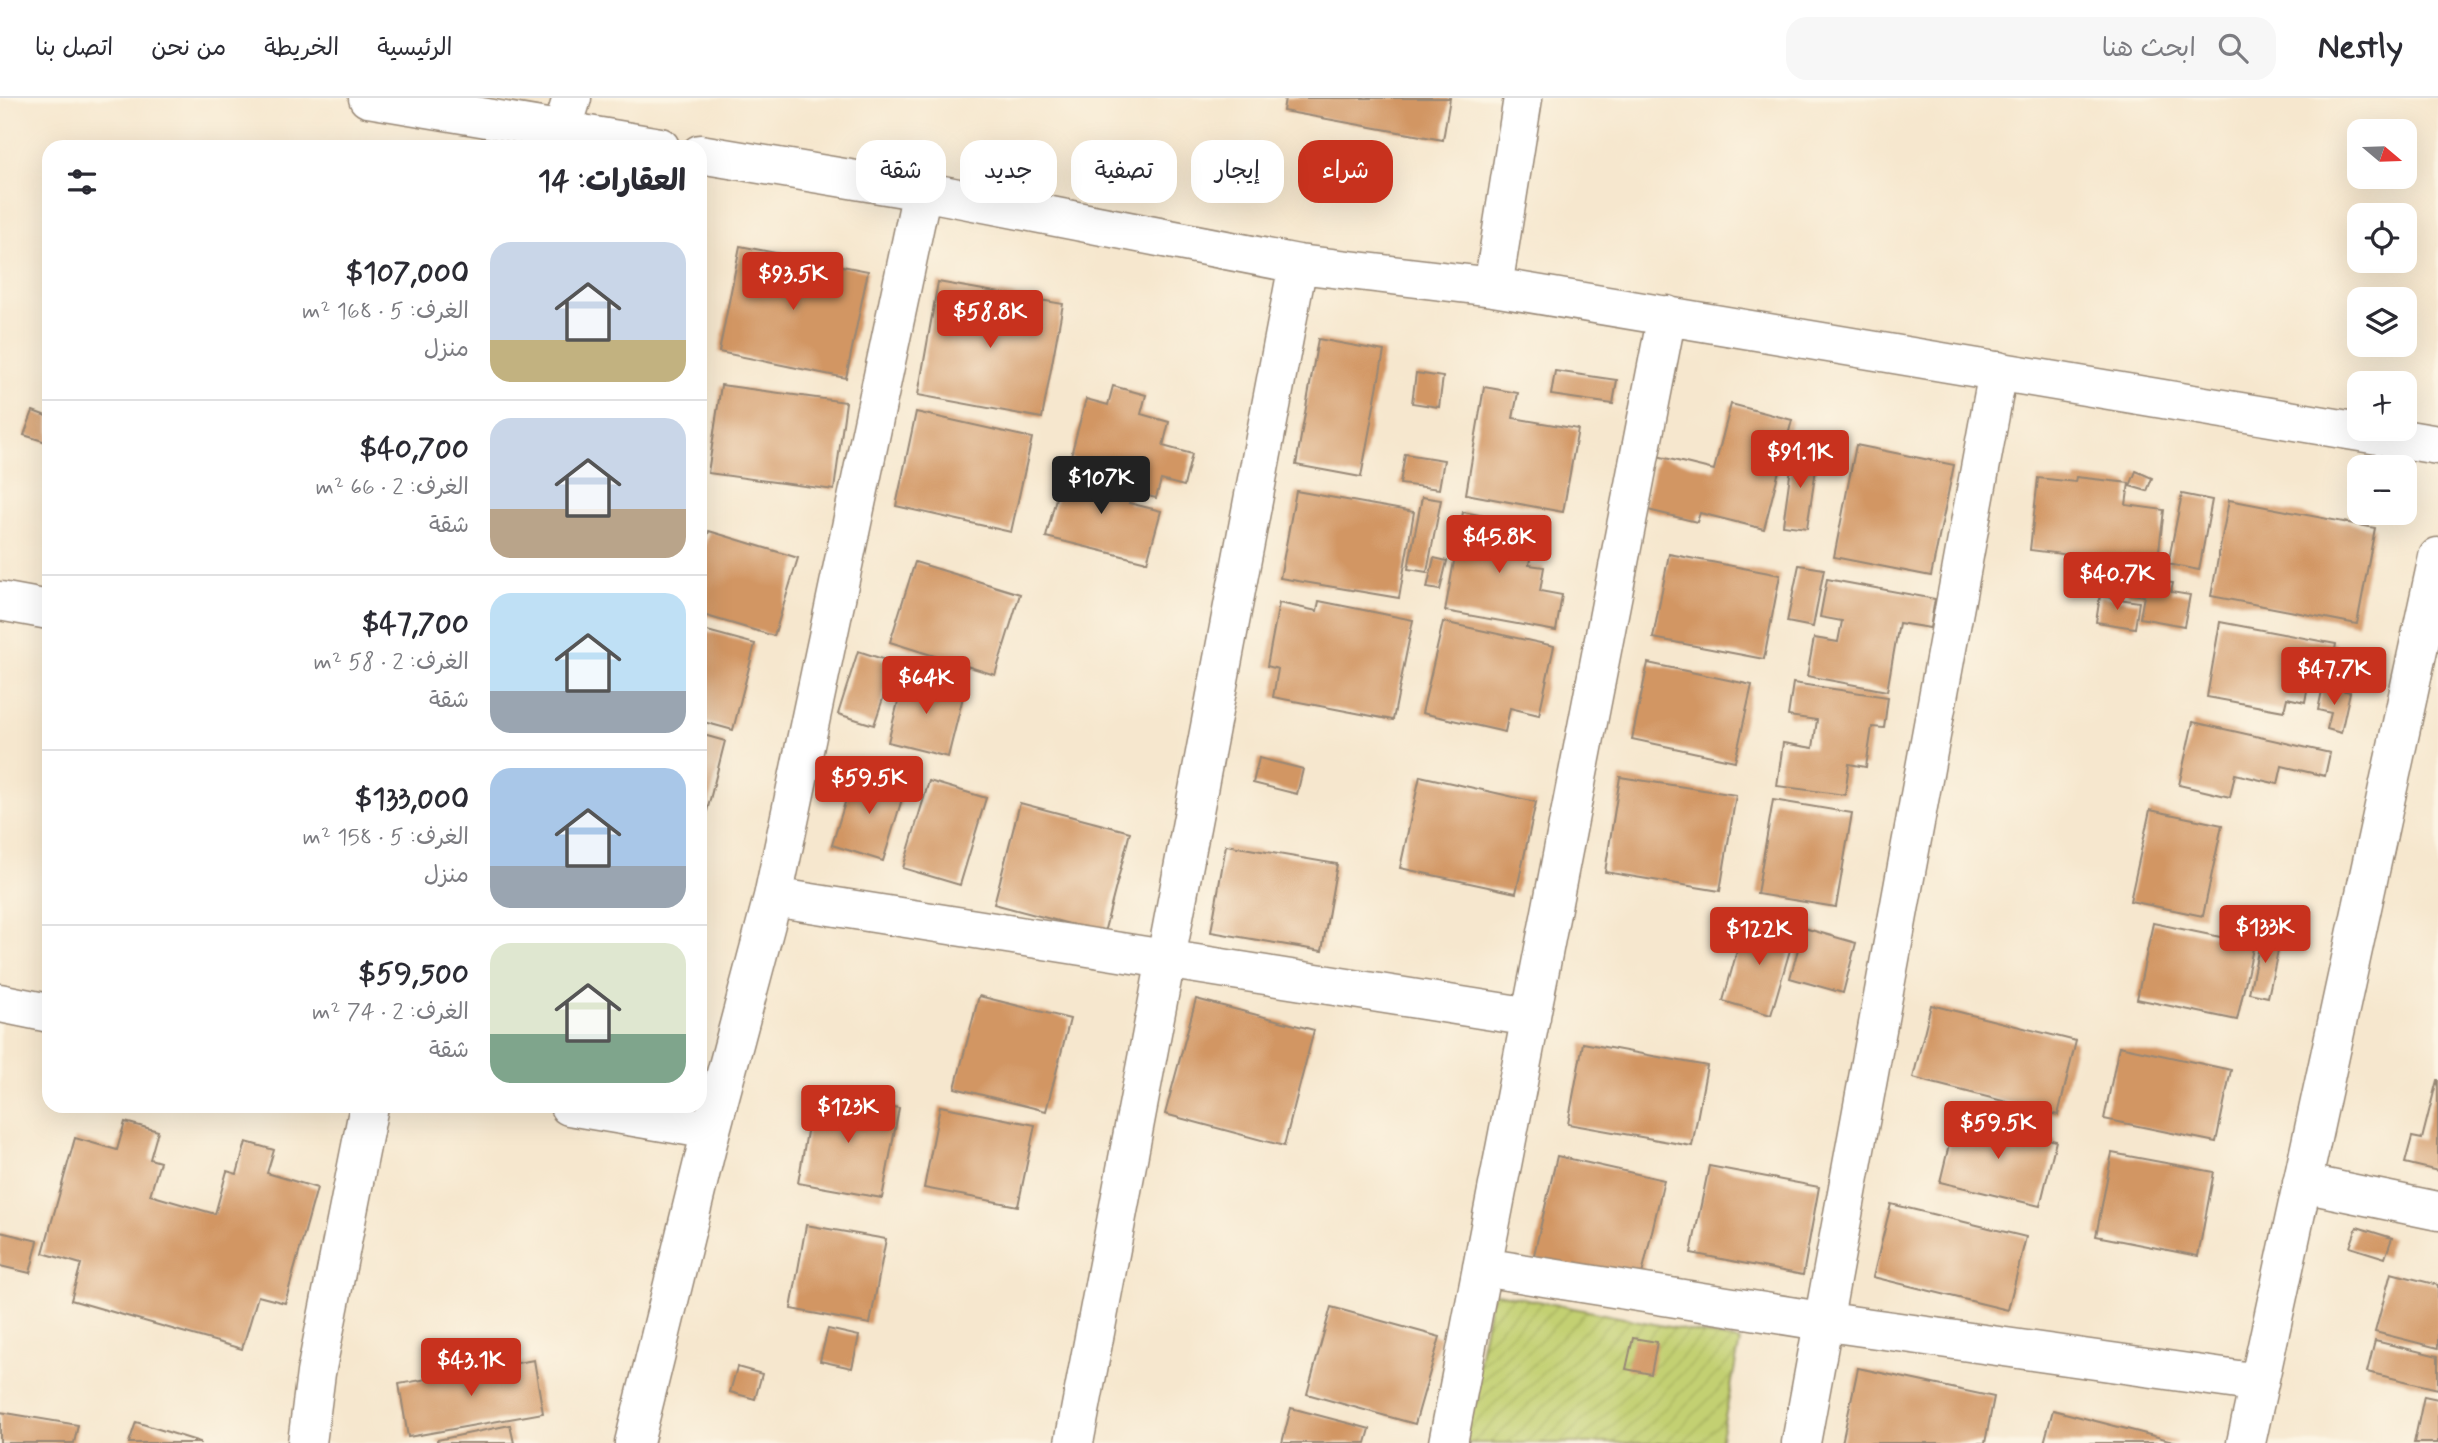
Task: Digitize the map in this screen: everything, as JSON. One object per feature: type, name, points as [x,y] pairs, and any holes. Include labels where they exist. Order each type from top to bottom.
[{"type":"street","points":[[369,98],[563,125],[629,140]]},
{"type":"street","points":[[1493,287],[1523,98]]},
{"type":"street","points":[[707,155],[856,180]]},
{"type":"street","points":[[946,196],[1298,264],[1493,287],[2438,445]]},
{"type":"street","points":[[634,1443],[711,1130],[773,897],[919,203]]},
{"type":"street","points":[[1074,1443],[1298,264]]},
{"type":"street","points":[[1448,1443],[1667,315]]},
{"type":"street","points":[[1801,1443],[1821,1321],[1998,371]]},
{"type":"street","points":[[2246,1443],[2438,557]]},
{"type":"street","points":[[0,601],[42,609]]},
{"type":"street","points":[[773,897],[1531,1017]]},
{"type":"street","points":[[0,1003],[42,1012]]},
{"type":"street","points":[[307,1443],[316,1373],[368,1113]]},
{"type":"street","points":[[610,1113],[711,1130]]},
{"type":"street","points":[[2302,1184],[2438,1211]]},
{"type":"street","points":[[1482,1268],[1821,1321],[2259,1383]]},
{"type":"green space","points":[[1492,1292],[1740,1341],[1720,1443],[1463,1443]]},
{"type":"building","points":[[1285,98],[1450,98],[1443,140],[1283,111]]},
{"type":"building","points":[[740,246],[868,271],[846,378],[719,352]]},
{"type":"building","points":[[938,282],[1063,304],[1042,418],[918,395]]},
{"type":"building","points":[[1318,339],[1384,351],[1361,477],[1296,465]]},
{"type":"building","points":[[1555,371],[1617,380],[1613,404],[1551,395]]},
{"type":"building","points":[[1416,373],[1443,377],[1439,407],[1412,403]]},
{"type":"building","points":[[721,385],[846,402],[834,490],[708,473]]},
{"type":"building","points":[[1113,386],[1146,395],[1141,414],[1169,422],[1163,446],[1192,454],[1184,486],[1161,480],[1156,498],[1131,492],[1133,485],[1111,480],[1113,469],[1070,459],[1086,399],[1108,405]]},
{"type":"building","points":[[1484,387],[1518,393],[1513,418],[1578,429],[1563,512],[1466,494]]},
{"type":"building","points":[[1731,404],[1792,420],[1764,529],[1700,513],[1697,522],[1644,509],[1657,456],[1714,470]]},
{"type":"building","points":[[33,411],[42,414],[42,441],[24,435]]},
{"type":"building","points":[[916,412],[1032,438],[1011,532],[896,506]]},
{"type":"building","points":[[1856,445],[1954,465],[1931,576],[1834,557]]},
{"type":"building","points":[[1793,453],[1818,456],[1807,528],[1783,525]]},
{"type":"building","points":[[1405,454],[1444,460],[1439,489],[1400,484]]},
{"type":"building","points":[[1065,463],[1108,474],[1105,487],[1132,494],[1129,503],[1161,511],[1147,562],[1046,537]]},
{"type":"building","points":[[2136,471],[2152,478],[2147,491],[2130,486]]},
{"type":"building","points":[[2076,477],[2129,483],[2126,505],[2164,510],[2157,566],[2030,550],[2038,478],[2075,482]]},
{"type":"building","points":[[1296,491],[1414,512],[1399,598],[1280,578]]},
{"type":"building","points":[[2182,494],[2212,500],[2199,570],[2168,564]]},
{"type":"building","points":[[1422,497],[1441,500],[1427,572],[1408,569]]},
{"type":"building","points":[[2229,500],[2347,523],[2347,525],[2375,528],[2357,624],[2211,596]]},
{"type":"building","points":[[1463,512],[1529,524],[1525,546],[1532,547],[1529,565],[1544,567],[1540,591],[1562,595],[1556,631],[1445,611]]},
{"type":"building","points":[[709,531],[798,558],[774,636],[707,616]]},
{"type":"building","points":[[1669,554],[1780,575],[1764,659],[1653,638]]},
{"type":"building","points":[[1434,558],[1447,561],[1440,590],[1427,588]]},
{"type":"building","points":[[915,562],[1020,594],[995,675],[890,642]]},
{"type":"building","points":[[1799,565],[1824,569],[1813,627],[1787,622]]},
{"type":"building","points":[[2107,565],[2126,569],[2122,594],[2069,584],[2072,568],[2105,574]]},
{"type":"building","points":[[1827,579],[1935,599],[1930,628],[1899,623],[1887,691],[1807,676],[1814,638],[1838,642],[1842,621],[1820,617]]},
{"type":"building","points":[[2151,580],[2173,583],[2171,592],[2190,595],[2184,626],[2140,618],[2144,596],[2127,593],[2129,582],[2150,586]]},
{"type":"building","points":[[2100,596],[2139,602],[2135,628],[2096,622]]},
{"type":"building","points":[[1319,601],[1413,620],[1393,720],[1273,697],[1278,669],[1267,666],[1279,603],[1317,611]]},
{"type":"building","points":[[1443,622],[1554,646],[1539,715],[1510,708],[1505,732],[1422,713]]},
{"type":"building","points":[[2220,622],[2336,644],[2331,673],[2311,670],[2305,702],[2287,698],[2284,711],[2207,697]]},
{"type":"building","points":[[707,631],[755,644],[733,730],[707,723]]},
{"type":"building","points":[[858,651],[895,663],[874,725],[838,714]]},
{"type":"building","points":[[1648,663],[1752,685],[1735,761],[1632,739]]},
{"type":"building","points":[[905,674],[965,689],[948,757],[888,742]]},
{"type":"building","points":[[1793,683],[1888,697],[1884,728],[1872,727],[1866,767],[1849,764],[1845,795],[1777,786],[1783,743],[1813,748],[1817,720],[1788,716]]},
{"type":"building","points":[[2323,686],[2350,692],[2341,733],[2327,729],[2331,713],[2318,710]]},
{"type":"building","points":[[2193,722],[2330,753],[2325,776],[2282,766],[2278,784],[2235,774],[2230,797],[2179,785]]},
{"type":"building","points":[[707,736],[725,741],[707,811]]},
{"type":"building","points":[[1259,758],[1303,769],[1297,794],[1253,783]]},
{"type":"building","points":[[855,770],[906,786],[883,861],[832,845]]},
{"type":"building","points":[[1420,776],[1536,802],[1516,893],[1400,868]]},
{"type":"building","points":[[1620,777],[1736,795],[1720,891],[1605,872]]},
{"type":"building","points":[[929,781],[986,798],[960,885],[903,868]]},
{"type":"building","points":[[1773,800],[1852,813],[1836,907],[1757,894]]},
{"type":"building","points":[[1020,803],[1130,832],[1104,933],[994,904]]},
{"type":"building","points":[[2150,810],[2222,825],[2203,916],[2130,901]]},
{"type":"building","points":[[1226,845],[1337,864],[1322,951],[1211,932]]},
{"type":"building","points":[[1746,919],[1795,933],[1771,1015],[1723,1001]]},
{"type":"building","points":[[2153,923],[2254,944],[2237,1020],[2137,999]]},
{"type":"building","points":[[1804,928],[1856,943],[1843,993],[1790,978]]},
{"type":"building","points":[[2262,933],[2281,937],[2268,997],[2249,993]]},
{"type":"building","points":[[979,996],[1070,1019],[1046,1111],[955,1088]]},
{"type":"building","points":[[1196,999],[1314,1030],[1284,1146],[1165,1114]]},
{"type":"building","points":[[1931,1005],[2076,1041],[2058,1115],[1913,1078]]},
{"type":"building","points":[[1583,1043],[1707,1066],[1692,1146],[1568,1124]]},
{"type":"building","points":[[2119,1046],[2231,1070],[2216,1142],[2104,1119]]},
{"type":"building","points":[[2437,1080],[2438,1171],[2405,1163],[2412,1137],[2422,1139]]},
{"type":"building","points":[[814,1092],[899,1108],[882,1198],[798,1183]]},
{"type":"building","points":[[940,1106],[1035,1125],[1018,1206],[924,1188]]},
{"type":"building","points":[[1956,1116],[2056,1141],[2040,1206],[1940,1182]]},
{"type":"building","points":[[125,1122],[158,1131],[150,1159],[160,1162],[150,1195],[215,1214],[227,1171],[237,1174],[246,1142],[274,1150],[267,1173],[317,1188],[285,1303],[258,1296],[242,1349],[71,1300],[81,1264],[43,1253],[75,1138],[117,1150]]},
{"type":"building","points":[[2112,1153],[2214,1172],[2198,1256],[2096,1236]]},
{"type":"building","points":[[1557,1156],[1664,1180],[1640,1283],[1533,1259]]},
{"type":"building","points":[[1709,1166],[1819,1187],[1803,1275],[1691,1253]]},
{"type":"building","points":[[1891,1204],[2026,1237],[2008,1310],[1873,1277]]},
{"type":"building","points":[[806,1225],[886,1239],[870,1324],[791,1309]]},
{"type":"building","points":[[2357,1227],[2392,1238],[2385,1258],[2350,1247]]},
{"type":"building","points":[[0,1232],[38,1241],[30,1273],[0,1266]]},
{"type":"building","points":[[2391,1273],[2438,1285],[2438,1348],[2375,1332]]},
{"type":"building","points":[[1331,1307],[1440,1337],[1415,1424],[1307,1394]]},
{"type":"building","points":[[828,1329],[859,1336],[852,1368],[820,1361]]},
{"type":"building","points":[[1633,1338],[1657,1342],[1651,1374],[1626,1369]]},
{"type":"building","points":[[2375,1341],[2438,1356],[2438,1389],[2367,1372]]},
{"type":"building","points":[[534,1360],[543,1413],[408,1437],[399,1384]]},
{"type":"building","points":[[737,1367],[762,1374],[755,1399],[730,1392]]},
{"type":"building","points":[[1858,1368],[1994,1397],[1985,1443],[1842,1443]]},
{"type":"building","points":[[2424,1396],[2438,1399],[2438,1443],[2414,1443]]},
{"type":"building","points":[[1291,1408],[1370,1429],[1366,1443],[1282,1443]]},
{"type":"building","points":[[2053,1410],[2177,1442],[2177,1443],[2044,1443]]},
{"type":"building","points":[[0,1412],[78,1425],[74,1443],[0,1443]]},
{"type":"building","points":[[136,1422],[200,1442],[200,1443],[129,1443]]},
{"type":"building","points":[[510,1425],[514,1443],[437,1443],[437,1440]]}]
